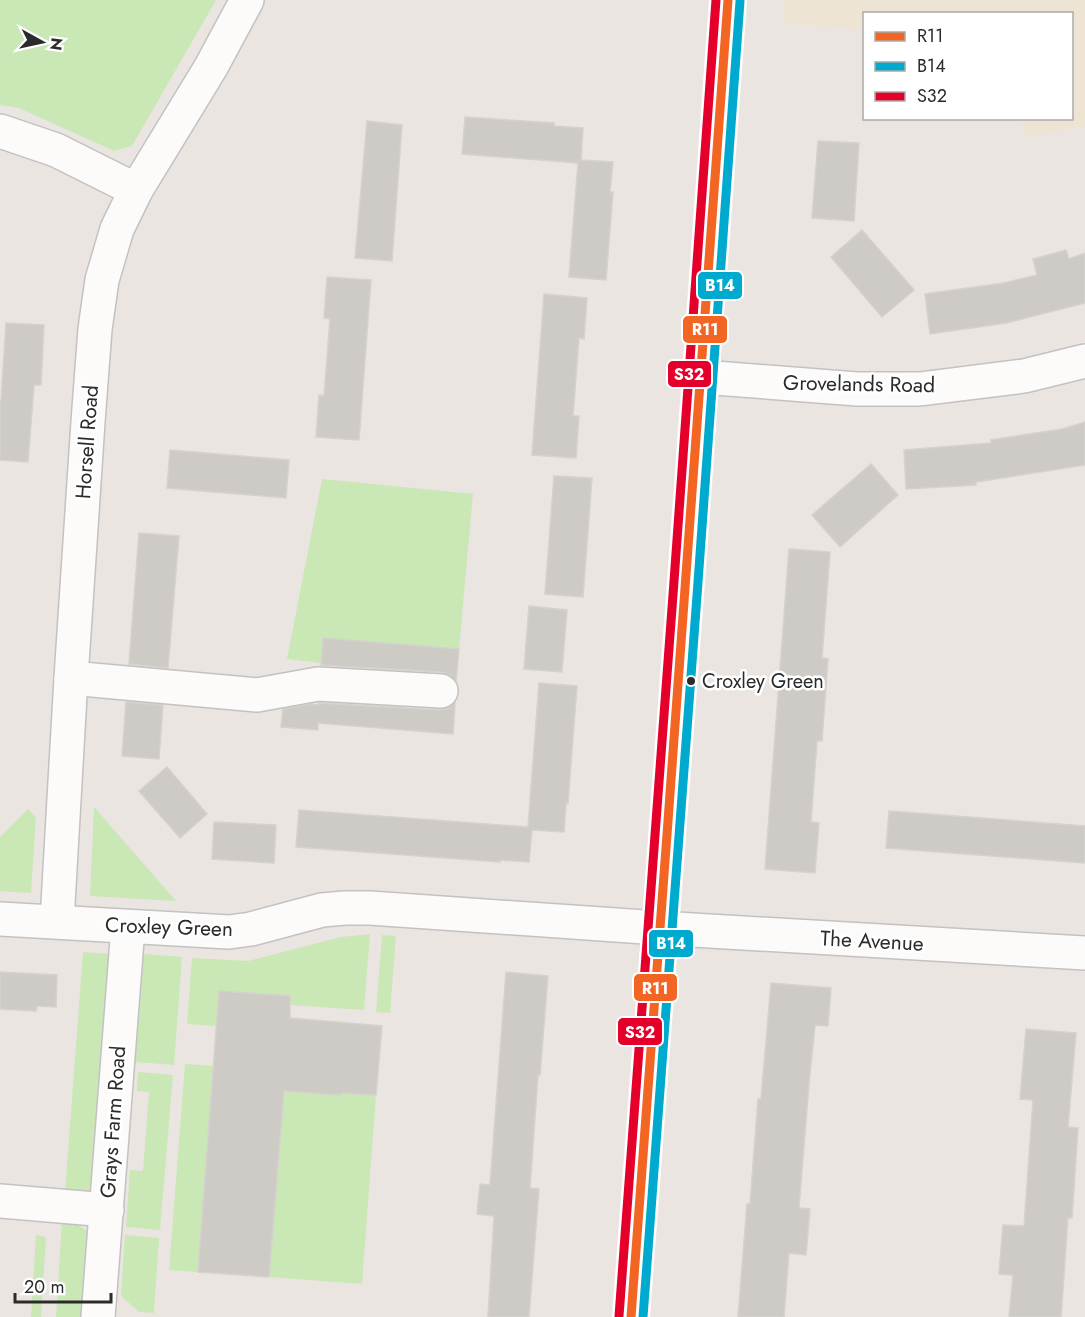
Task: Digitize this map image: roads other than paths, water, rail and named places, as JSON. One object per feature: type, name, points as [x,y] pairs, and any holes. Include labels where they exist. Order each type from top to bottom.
[{"type":"street","name":"Horsell Road","points":[[57,921],[95,329],[102,280],[117,229],[136,190],[211,67],[247,0]]},
{"type":"street","points":[[631,1317],[728,0]]},
{"type":"street","points":[[0,131],[56,150],[136,190]]},
{"type":"street","name":"Grovelands Road","points":[[702,377],[857,389],[920,389],[1024,376],[1085,361]]},
{"type":"street","points":[[71,678],[257,694],[318,684],[441,691]]},
{"type":"street","name":"Croxley Green","points":[[0,919],[229,932],[251,929],[322,910],[353,908],[659,928]]},
{"type":"street","name":"Grays Farm Road","points":[[98,1317],[128,927]]},
{"type":"street","name":"The Avenue","points":[[659,928],[1085,953]]},
{"type":"street","points":[[0,1201],[107,1210]]},
{"type":"place","name":"Croxley Green","points":[[691,681]]}]
